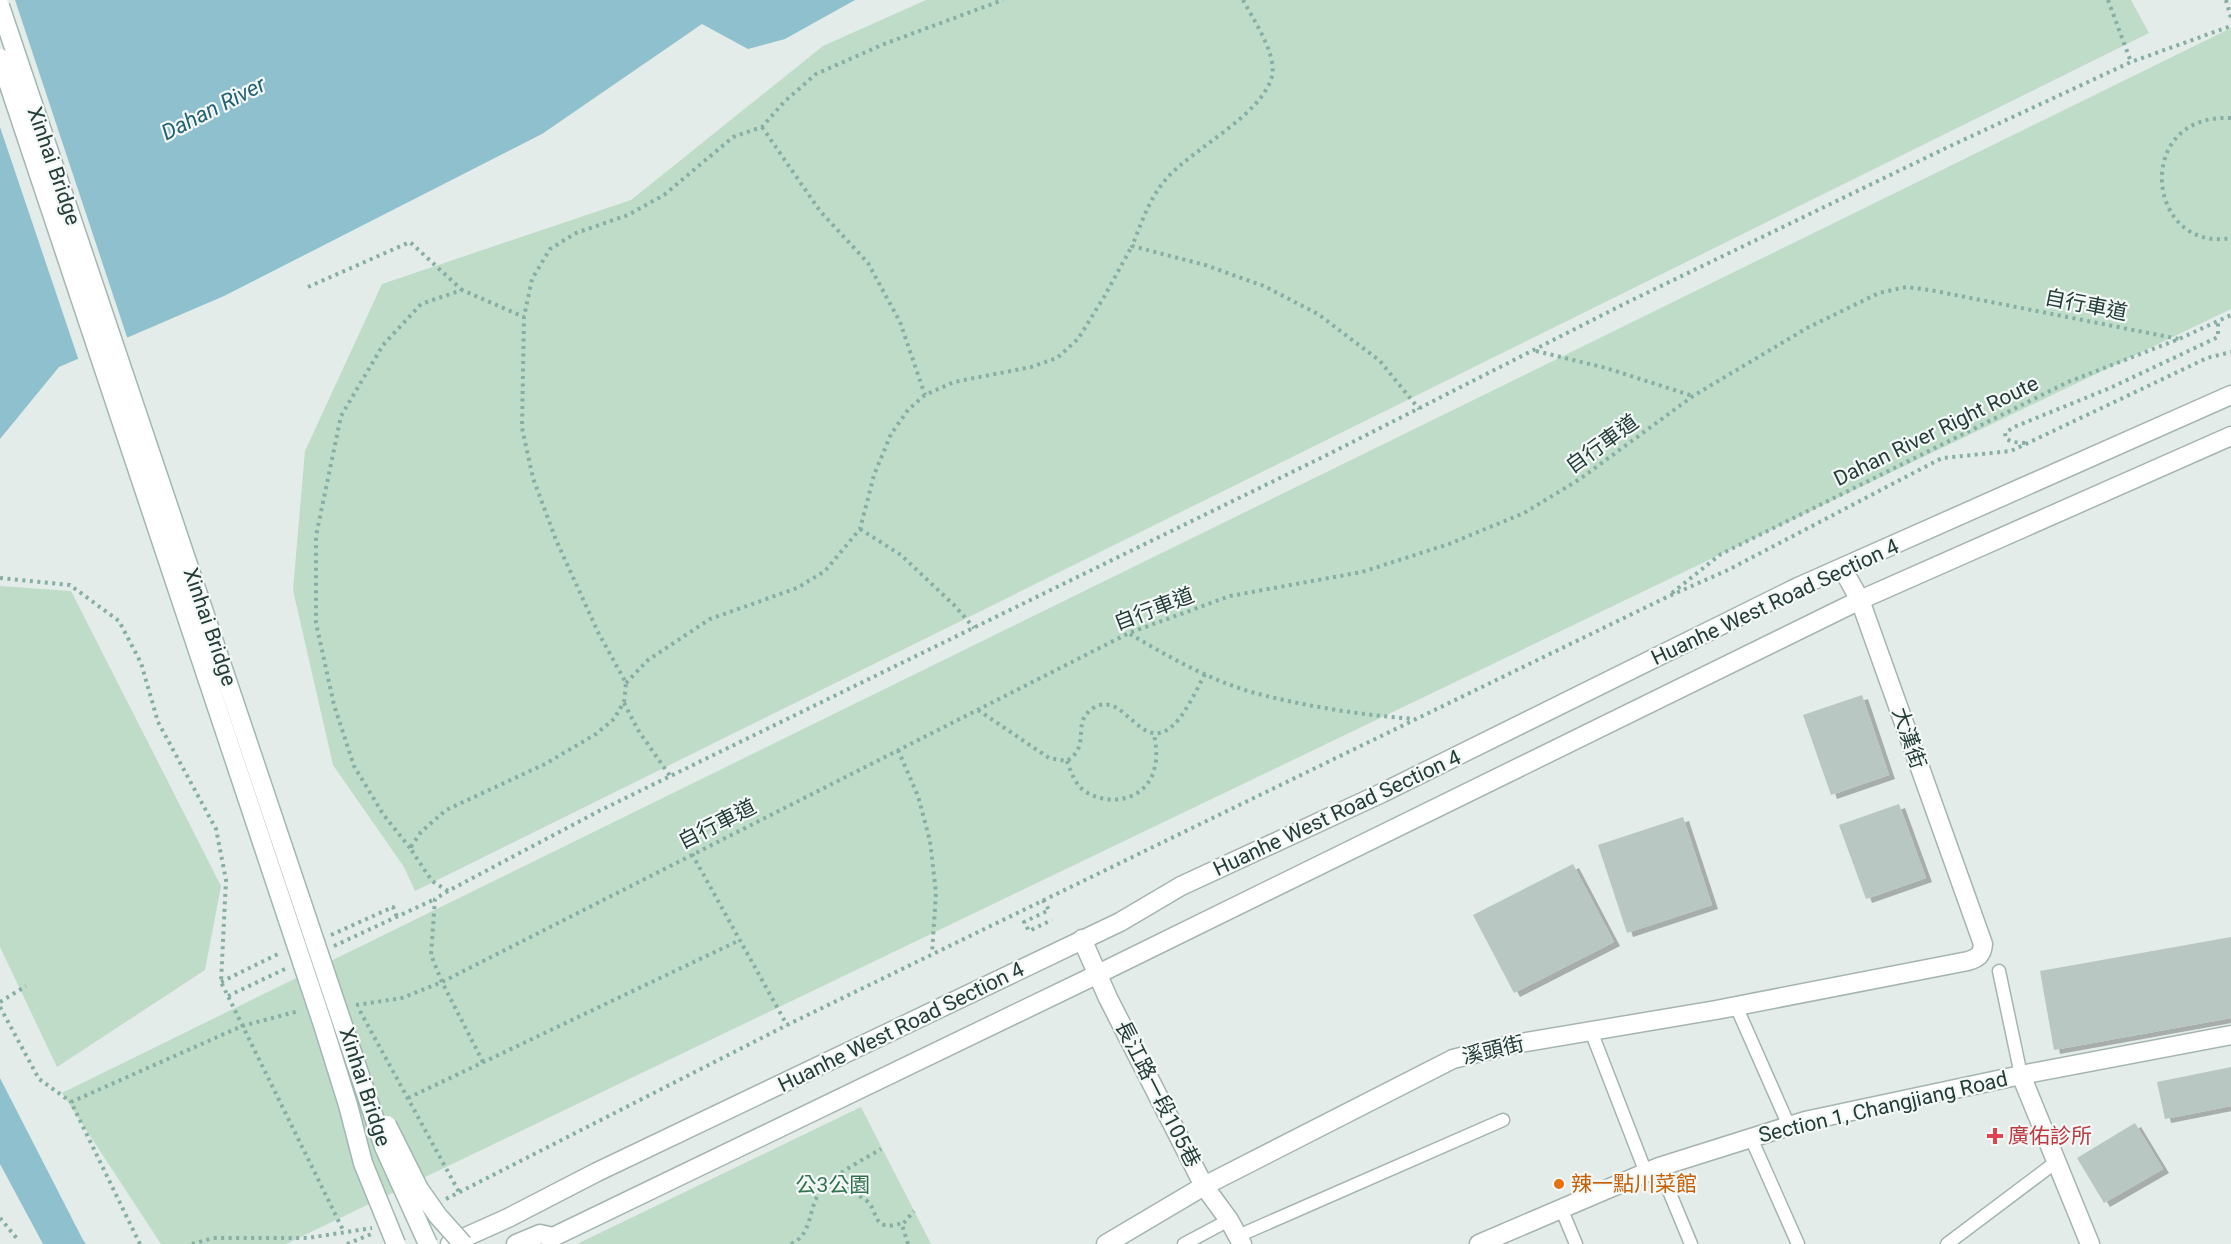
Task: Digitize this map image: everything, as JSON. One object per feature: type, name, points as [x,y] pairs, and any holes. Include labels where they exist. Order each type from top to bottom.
[{"type":"street","name":"Xinhai Bridge","points":[[0,6],[384,1147],[428,1244]]},
{"type":"street","name":"Xinhai Bridge","points":[[0,58],[316,1003],[348,1105],[363,1163],[396,1244]]},
{"type":"street","name":"Huanhe West Road Section 4","points":[[450,1244],[1120,922],[1181,886],[1382,793],[1798,587],[2231,395]]},
{"type":"street","name":"Huanhe West Road Section 4","points":[[516,1244],[540,1234],[550,1240],[1860,600],[2231,436]]},
{"type":"street","name":"大漢街","points":[[1842,568],[1860,600],[1983,944],[1981,954],[1968,961],[1920,969]]},
{"type":"street","name":"長江路一段105巷","points":[[1082,939],[1204,1186],[1229,1220],[1240,1240]]},
{"type":"street","name":"溪頭街","points":[[1106,1244],[1204,1186],[1453,1059],[1509,1044],[1736,1006],[1920,969]]},
{"type":"street","name":"Section 1, Changjiang Road","points":[[1479,1244],[1652,1170],[1789,1126],[2021,1075],[2231,1035]]},
{"type":"street","points":[[2021,1075],[2090,1244]]},
{"type":"street","points":[[368,1095],[390,1130],[419,1189],[438,1216],[463,1244]]},
{"type":"lane","points":[[1999,971],[2021,1075]]},
{"type":"lane","points":[[1736,1006],[1789,1126]]},
{"type":"lane","points":[[1591,1031],[1652,1170],[1691,1244]]},
{"type":"lane","points":[[1240,1240],[1503,1120]]},
{"type":"lane","points":[[1751,1138],[1798,1244]]},
{"type":"lane","points":[[1947,1244],[2056,1162]]},
{"type":"lane","points":[[1561,1208],[1576,1244]]},
{"type":"lane","points":[[1184,1244],[1229,1220]]},
{"type":"path","points":[[410,848],[421,832],[446,810],[545,764],[596,734],[614,719],[624,702],[626,683],[576,587],[533,478],[522,428],[524,317],[532,279],[550,249],[576,233],[628,215],[664,195],[733,138],[762,127],[784,102],[816,74],[884,44],[1003,0]]},
{"type":"path","points":[[626,683],[648,660],[710,619],[797,588],[825,571],[861,529],[874,475],[891,434],[908,410],[925,395],[954,382],[1031,367],[1057,358],[1078,339],[1132,246],[1149,204],[1167,177],[1236,122],[1264,94],[1272,74],[1268,47],[1243,0]]},
{"type":"path","points":[[2108,0],[2131,62]]},
{"type":"path","points":[[2226,0],[2231,18]]},
{"type":"path","points":[[483,1062],[442,982],[431,955],[435,899],[448,891],[670,776],[1419,410],[1628,302],[1935,153],[2131,62],[2231,26]]},
{"type":"path","points":[[2231,118],[2204,120],[2180,134],[2165,156],[2161,183],[2169,209],[2188,229],[2213,238],[2231,238]]},
{"type":"path","points":[[762,127],[820,211],[868,263],[900,322],[925,395]]},
{"type":"path","points":[[308,287],[410,242],[462,290],[524,317]]},
{"type":"path","points":[[1132,246],[1205,265],[1264,286],[1318,314],[1380,361],[1419,410]]},
{"type":"path","name":"自行車道","points":[[345,1006],[402,998],[442,982],[1129,633],[1230,596],[1362,572],[1449,544],[1524,513],[1580,479],[1694,396],[1807,328],[1880,293],[1906,287],[2179,339]]},
{"type":"path","points":[[448,891],[432,881],[383,814],[354,766],[334,705],[316,623],[316,536],[341,416],[383,345],[421,304],[462,290]]},
{"type":"path","name":"Dahan River Right Route","points":[[1667,597],[1721,554],[2068,382],[2179,339],[2231,315]]},
{"type":"path","points":[[2025,443],[2006,439],[2005,433],[2014,427],[2110,388],[2218,337],[2218,322]]},
{"type":"path","points":[[1534,350],[1606,368],[1694,396]]},
{"type":"path","points":[[443,1200],[787,1024],[1667,597],[1728,570],[1942,459],[2011,451],[2207,358],[2231,352]]},
{"type":"path","points":[[861,529],[901,555],[954,605],[974,628]]},
{"type":"path","points":[[0,578],[70,585],[119,621],[141,663],[158,722],[216,829],[226,880],[222,982],[344,1232]]},
{"type":"path","points":[[1129,633],[1205,675],[1254,693],[1371,716],[1417,719]]},
{"type":"path","points":[[978,710],[1049,758],[1067,761],[1077,755],[1080,745],[1080,728],[1086,714],[1097,706],[1112,706],[1126,713],[1143,731],[1154,734],[1168,728],[1179,719],[1205,675]]},
{"type":"path","points":[[624,702],[638,730],[670,776]]},
{"type":"path","points":[[1067,761],[1072,776],[1084,791],[1105,800],[1126,798],[1142,790],[1154,773],[1157,754],[1154,734]]},
{"type":"path","points":[[898,750],[918,796],[930,842],[936,893],[932,954]]},
{"type":"path","points":[[692,854],[787,1024]]},
{"type":"path","points":[[1043,900],[1049,910],[1024,922],[1029,931],[1052,920]]},
{"type":"path","points":[[323,939],[393,907],[398,917]]},
{"type":"path","points":[[408,1098],[740,940]]},
{"type":"path","points":[[222,982],[283,951]]},
{"type":"path","points":[[26,986],[0,1005],[39,1079],[71,1102],[140,1244]]},
{"type":"path","points":[[356,1004],[459,1192]]},
{"type":"path","points":[[71,1102],[242,1026],[302,1011]]},
{"type":"path","points":[[791,1244],[802,1236],[820,1191],[881,1149]]},
{"type":"path","points":[[835,1179],[870,1204],[875,1218],[879,1221],[893,1225],[902,1223],[914,1211]]},
{"type":"path","points":[[0,1218],[19,1241]]},
{"type":"path","points":[[902,1223],[908,1244]]},
{"type":"path","points":[[192,1244],[213,1239],[308,1238],[376,1230],[347,1244]]},
{"type":"green space","points":[[926,0],[2131,0],[2149,33],[415,891],[404,867],[333,765],[293,590],[305,451],[382,284],[631,200],[823,46]]},
{"type":"green space","points":[[2231,28],[2231,309],[286,1244],[161,1244],[62,1093]]},
{"type":"green space","points":[[0,586],[71,591],[221,886],[205,970],[57,1067],[0,947]]},
{"type":"green space","name":"公3公園","points":[[861,1107],[931,1244],[577,1244]]},
{"type":"water","name":"Dahan River","points":[[0,0],[855,0],[785,39],[748,49],[702,24],[542,134],[224,296],[59,367],[0,439]]},
{"type":"water","points":[[0,1078],[86,1244],[43,1244],[0,1164]]},
{"type":"pier","points":[[0,0],[15,0],[128,340],[79,361],[0,127]]},
{"type":"building","points":[[1862,695],[1889,775],[1831,795],[1803,715]]},
{"type":"building","points":[[1899,804],[1926,878],[1866,899],[1839,825]]},
{"type":"building","points":[[1683,817],[1712,905],[1627,933],[1598,845]]},
{"type":"building","points":[[1573,864],[1614,942],[1514,993],[1473,915]]},
{"type":"building","points":[[2231,937],[2231,1018],[2054,1050],[2040,971]]},
{"type":"building","points":[[2231,1067],[2231,1106],[2165,1119],[2157,1082]]},
{"type":"building","points":[[2135,1123],[2163,1169],[2104,1203],[2077,1158]]},
{"type":"place","name":"廣佑診所","points":[[1995,1136]]},
{"type":"place","name":"辣一點川菜館","points":[[1559,1184]]}]
